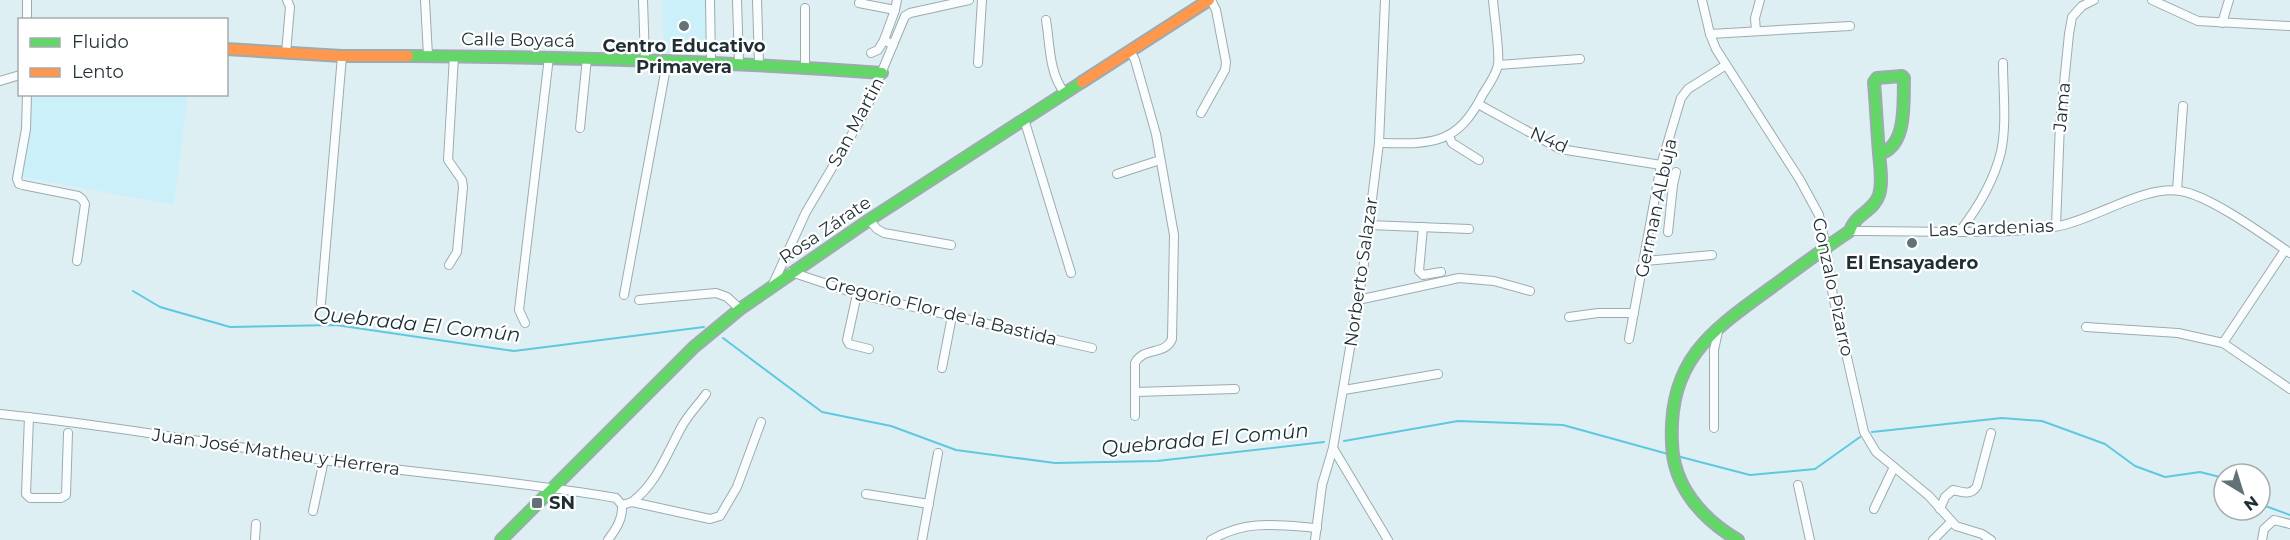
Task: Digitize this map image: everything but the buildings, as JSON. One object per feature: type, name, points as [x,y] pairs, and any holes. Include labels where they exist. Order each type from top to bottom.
[{"type":"street","points":[[27,0],[27,18]]},
{"type":"street","points":[[286,53],[290,7],[287,0]]},
{"type":"street","points":[[425,0],[428,56]]},
{"type":"street","points":[[643,0],[645,60]]},
{"type":"street","points":[[711,0],[711,62]]},
{"type":"street","points":[[737,0],[739,63]]},
{"type":"street","points":[[757,0],[759,64]]},
{"type":"street","points":[[871,53],[878,50],[884,40],[897,0]]},
{"type":"street","name":"San Martin","points":[[772,286],[806,212],[865,112],[902,20],[910,13],[969,0]]},
{"type":"street","points":[[978,63],[982,0]]},
{"type":"street","points":[[1201,113],[1225,70],[1226,62],[1216,10],[1210,0]]},
{"type":"street","name":"Rosa Zárate","points":[[501,540],[694,347],[740,309],[869,220],[1064,92],[1210,0]]},
{"type":"street","name":"Norberto Salazar","points":[[1315,540],[1322,485],[1333,448],[1344,390],[1369,225],[1379,143],[1385,0]]},
{"type":"street","points":[[1379,143],[1435,142],[1449,136],[1461,126],[1479,104],[1498,65],[1493,0]]},
{"type":"street","name":"Gonzalo Pizarro","points":[[1702,0],[1710,33],[1726,65],[1811,198],[1819,215],[1833,296],[1864,432],[1876,452],[1929,496],[1951,522]]},
{"type":"street","points":[[1756,31],[1755,18],[1760,0]]},
{"type":"street","name":"Jama","points":[[2056,226],[2060,123],[2069,34],[2072,17],[2082,6],[2094,0]]},
{"type":"street","points":[[2152,0],[2198,21],[2290,26]]},
{"type":"street","points":[[2222,22],[2229,0]]},
{"type":"street","points":[[859,3],[895,10]]},
{"type":"street","points":[[805,8],[805,68]]},
{"type":"street","points":[[1046,20],[1054,72],[1057,83],[1064,92]]},
{"type":"street","points":[[1710,33],[1850,26]]},
{"type":"street","points":[[884,40],[893,45]]},
{"type":"street","name":"Calle Boyacá","points":[[228,49],[342,56],[549,57],[739,63],[882,73]]},
{"type":"street","points":[[1130,50],[1153,123],[1174,235],[1172,339],[1169,346],[1148,351],[1138,357],[1135,363],[1135,416]]},
{"type":"street","points":[[321,303],[342,56]]},
{"type":"street","points":[[448,265],[458,248],[463,187],[462,180],[448,160],[454,56]]},
{"type":"street","points":[[525,323],[519,310],[549,57]]},
{"type":"street","points":[[580,128],[587,58]]},
{"type":"street","points":[[1498,65],[1580,59]]},
{"type":"street","points":[[624,295],[666,62]]},
{"type":"street","points":[[1960,231],[1976,208],[1997,165],[2001,150],[2004,120],[2003,63]]},
{"type":"street","name":"German ALbuja","points":[[1629,339],[1661,165],[1681,98],[1688,88],[1726,65]]},
{"type":"street","points":[[0,81],[18,76]]},
{"type":"street","points":[[1738,540],[1726,534],[1698,508],[1680,478],[1674,462],[1673,414],[1680,381],[1695,351],[1719,325],[1850,231],[1854,220],[1877,200],[1880,192],[1874,82],[1877,78],[1902,76],[1904,78],[1902,118],[1898,138],[1890,150],[1879,154]]},
{"type":"street","points":[[27,96],[26,129],[17,179],[19,184],[78,196],[82,199],[85,204],[77,261]]},
{"type":"street","name":"N4d","points":[[1479,104],[1560,149],[1661,165]]},
{"type":"street","points":[[2177,190],[2183,106]]},
{"type":"street","points":[[1024,119],[1071,273]]},
{"type":"street","points":[[1449,136],[1452,143],[1479,160]]},
{"type":"street","points":[[1117,174],[1160,160]]},
{"type":"street","points":[[1668,232],[1676,172]]},
{"type":"street","points":[[1659,175],[1673,185]]},
{"type":"street","name":"Las Gardenias","points":[[1850,231],[2020,230],[2056,226],[2072,223],[2145,195],[2177,190],[2202,197],[2288,251]]},
{"type":"street","points":[[869,220],[884,233],[951,245]]},
{"type":"street","points":[[1369,225],[1469,229]]},
{"type":"street","points":[[1423,227],[1419,271],[1423,275],[1441,272]]},
{"type":"street","points":[[2223,344],[2288,251]]},
{"type":"street","points":[[1645,261],[1712,255]]},
{"type":"street","name":"Gregorio Flor de la Bastida","points":[[791,272],[857,294],[1092,348]]},
{"type":"street","points":[[1358,300],[1460,278],[1494,281],[1530,291]]},
{"type":"street","points":[[639,300],[716,293],[727,297],[740,309]]},
{"type":"street","points":[[857,294],[847,340],[849,344],[869,349]]},
{"type":"street","points":[[1569,317],[1634,313]]},
{"type":"street","points":[[942,368],[952,316]]},
{"type":"street","points":[[1714,428],[1714,350],[1719,325]]},
{"type":"street","points":[[2086,327],[2178,333],[2223,344],[2290,389]]},
{"type":"street","points":[[1344,390],[1438,374]]},
{"type":"street","points":[[1135,393],[1235,388]]},
{"type":"street","points":[[632,502],[650,485],[681,428],[706,394]]},
{"type":"street","name":"Juan José Matheu y Herrera","points":[[0,414],[324,460],[552,487],[619,502]]},
{"type":"street","points":[[30,417],[26,494],[30,498],[61,498],[66,495],[68,433]]},
{"type":"street","points":[[608,540],[619,523],[622,512],[619,502],[632,502],[710,519],[720,516],[736,487],[761,422]]},
{"type":"street","points":[[1940,508],[1953,490],[1970,494],[1974,492],[1991,433]]},
{"type":"street","points":[[1333,448],[1388,540]]},
{"type":"street","points":[[922,540],[938,453]]},
{"type":"street","points":[[313,511],[324,460]]},
{"type":"street","points":[[1874,509],[1894,467]]},
{"type":"street","points":[[1798,485],[1810,540]]},
{"type":"street","points":[[866,494],[929,504]]},
{"type":"street","points":[[2262,540],[2264,529],[2274,520],[2290,524]]},
{"type":"street","points":[[1933,540],[1951,522],[1991,540]]},
{"type":"street","points":[[255,540],[256,524]]},
{"type":"street","points":[[1211,540],[1235,528],[1247,525],[1317,528]]},
{"type":"shaded area","name":"Centro Educativo Primavera","points":[[662,0],[705,0],[707,53],[664,54]]},
{"type":"shaded area","points":[[31,96],[188,96],[174,205],[21,177]]},
{"type":"waterway","name":"Quebrada El Común","points":[[133,291],[160,307],[230,327],[336,325],[514,351],[704,327]]},
{"type":"waterway","name":"Quebrada El Común","points":[[723,338],[822,412],[891,426],[956,450],[1055,463],[1157,461],[1324,442]]},
{"type":"waterway","name":"Quebrada El Común","points":[[1872,432],[2002,418],[2042,421],[2105,444],[2135,466],[2165,477],[2200,472],[2212,475]]},
{"type":"waterway","name":"Quebrada El Común","points":[[1344,441],[1458,421],[1563,425],[1668,454]]},
{"type":"waterway","name":"Quebrada El Común","points":[[1677,456],[1750,475],[1815,469],[1860,437]]},
{"type":"waterway","name":"Quebrada El Común","points":[[2272,508],[2290,515]]},
{"type":"traffic: fast","points":[[408,56],[645,60],[882,73]]},
{"type":"traffic: fast","points":[[1738,540],[1713,522],[1692,500],[1678,473],[1672,443],[1677,390],[1686,369],[1712,334],[1750,303],[1850,231],[1856,220],[1877,200],[1881,179],[1879,158],[1874,82],[1877,78],[1902,76],[1904,78],[1903,110],[1899,133],[1895,142],[1879,154]]},
{"type":"traffic: fast","points":[[501,540],[694,347],[740,309],[869,220],[1082,82]]},
{"type":"traffic: slow","points":[[1082,82],[1209,0]]},
{"type":"traffic: slow","points":[[228,49],[342,56],[408,56]]},
{"type":"place","name":"Centro Educativo Primavera","points":[[684,26]]},
{"type":"place","name":"El Ensayadero","points":[[1912,243]]},
{"type":"place","name":"SN","points":[[537,503]]}]
